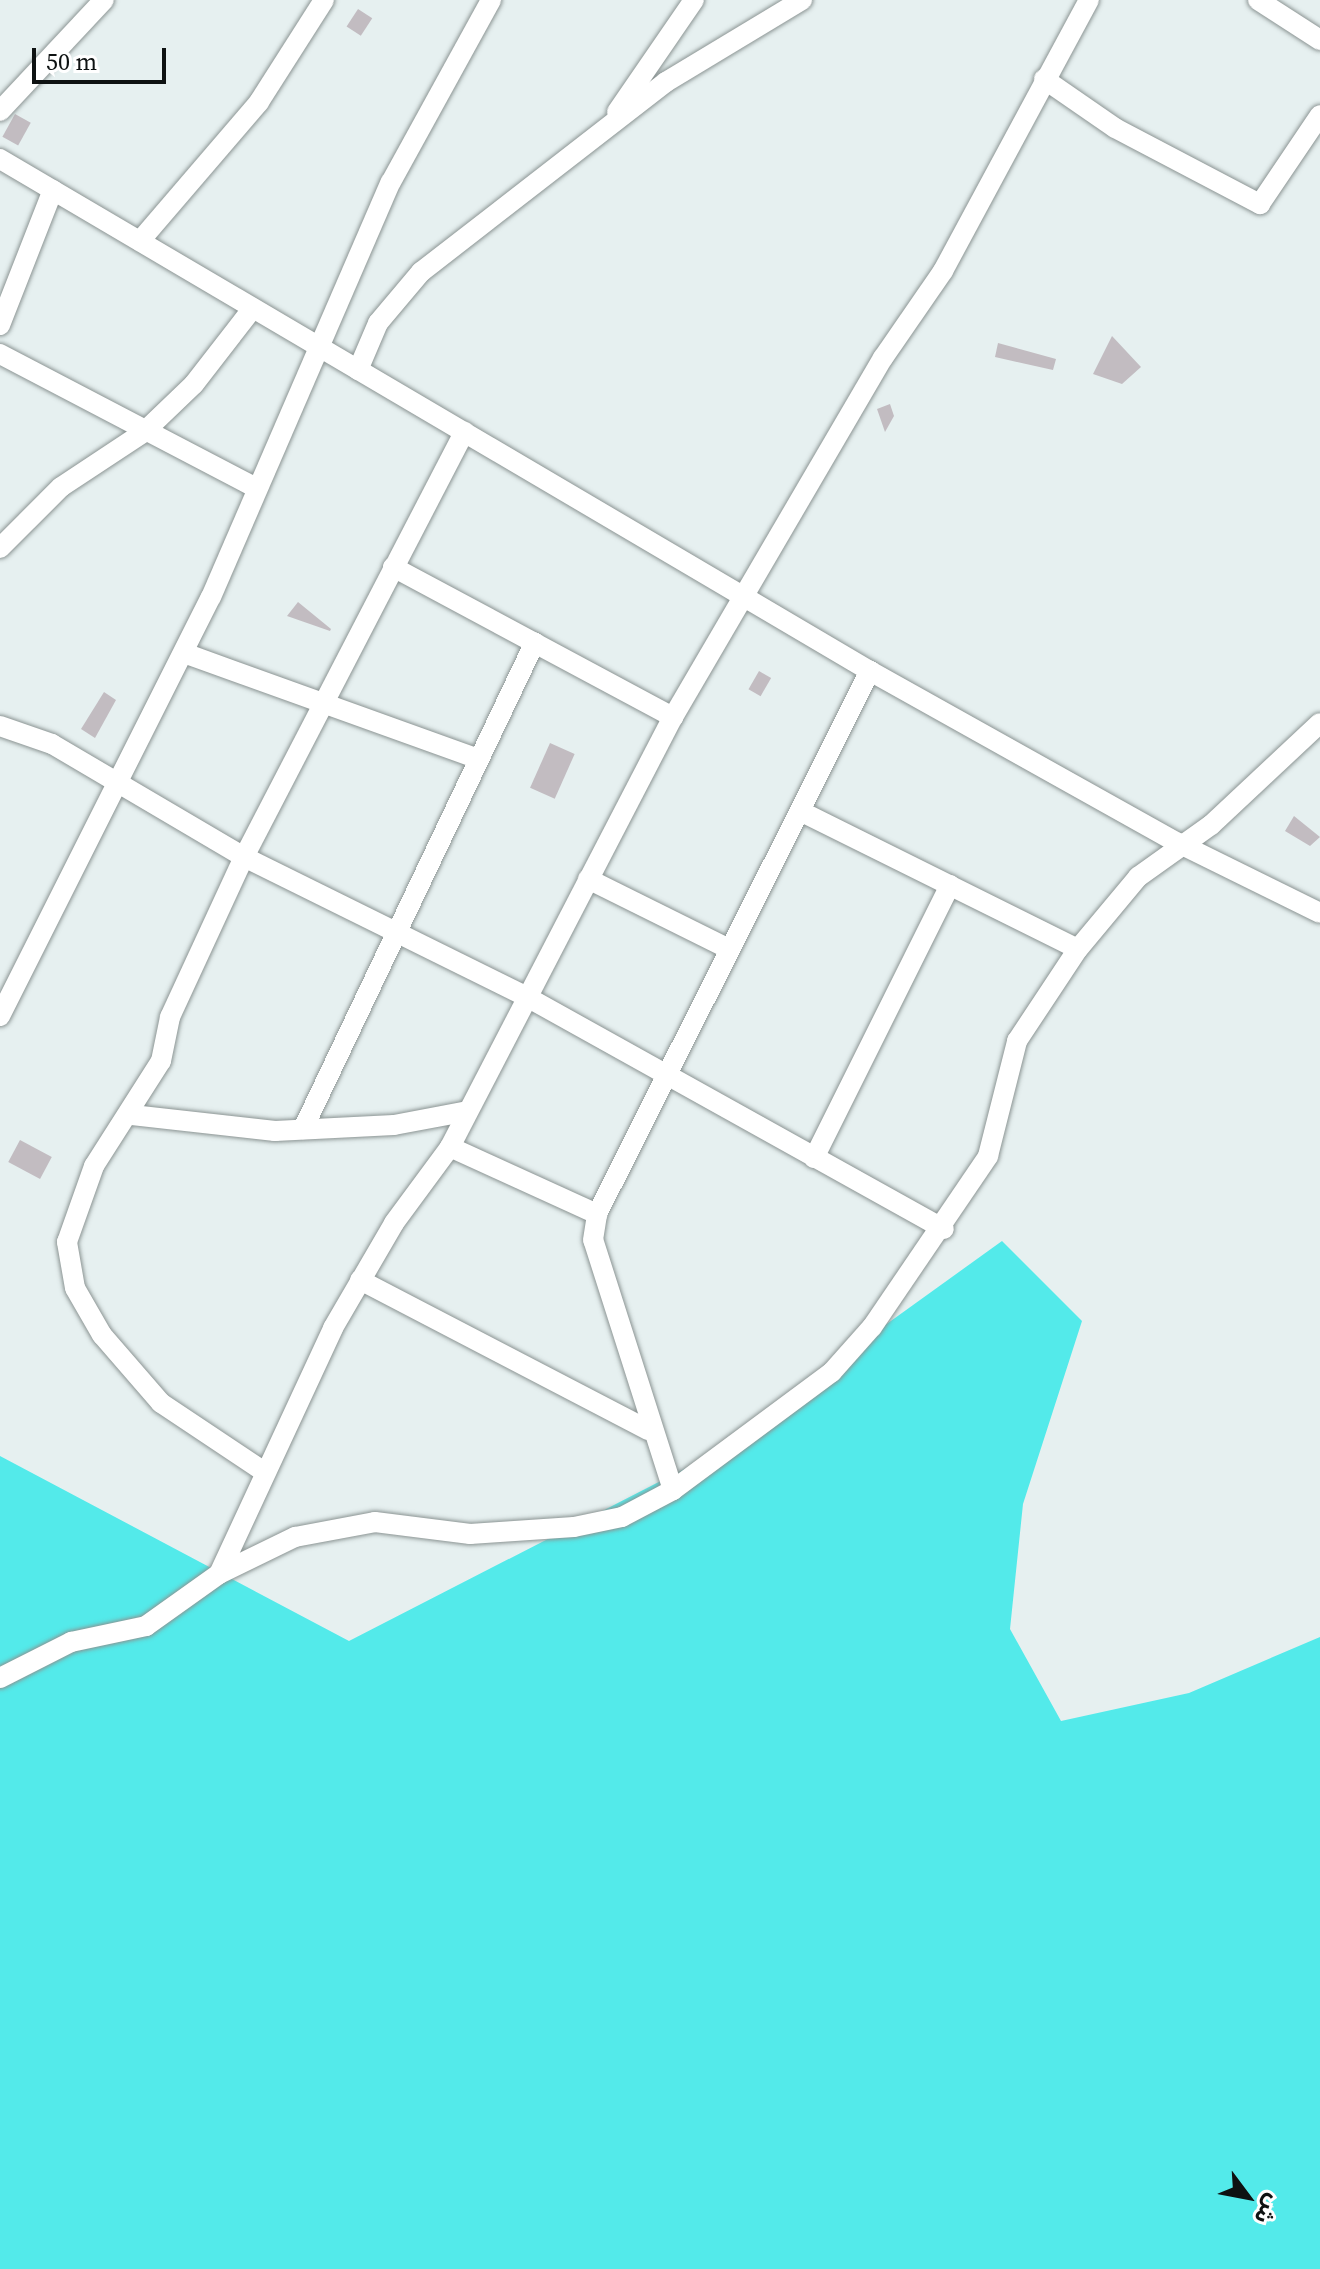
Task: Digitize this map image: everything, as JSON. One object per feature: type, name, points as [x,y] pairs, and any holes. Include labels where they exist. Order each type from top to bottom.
[{"type":"street","points":[[0,111],[104,0]]},
{"type":"street","points":[[140,241],[259,102],[324,0]]},
{"type":"street","points":[[0,1016],[122,785],[184,653],[391,182],[491,0]]},
{"type":"street","points":[[606,128],[694,0]]},
{"type":"street","points":[[358,370],[378,323],[421,272],[606,128],[802,0]]},
{"type":"street","points":[[219,1574],[263,1471],[360,1280],[450,1147],[673,717],[744,593],[943,271],[1089,0]]},
{"type":"street","points":[[1258,0],[1320,40]]},
{"type":"street","points":[[1044,79],[1115,128],[1260,204],[1320,115]]},
{"type":"street","points":[[0,159],[318,348],[744,593],[870,671],[1178,843],[1320,913]]},
{"type":"street","points":[[0,325],[53,190]]},
{"type":"street","points":[[0,548],[61,487],[144,432],[194,384],[253,308]]},
{"type":"street","points":[[0,354],[256,488]]},
{"type":"street","points":[[263,1471],[161,1403],[102,1335],[75,1288],[67,1242],[74,1206],[132,1115],[161,1061],[170,1017],[244,857],[464,432]]},
{"type":"street","points":[[393,567],[673,717]]},
{"type":"street","points":[[303,1129],[475,758],[535,642]]},
{"type":"street","points":[[184,653],[475,758]]},
{"type":"street","points":[[673,1490],[648,1430],[593,1240],[597,1214],[664,1075],[870,671]]},
{"type":"street","points":[[0,1678],[71,1642],[146,1626],[219,1574],[295,1537],[375,1522],[470,1534],[574,1527],[622,1517],[673,1490],[832,1372],[944,1229],[988,1156],[1017,1041],[1078,949],[1178,843],[1211,825],[1320,723]]},
{"type":"street","points":[[0,726],[52,744],[244,857],[396,928],[527,997],[944,1229]]},
{"type":"street","points":[[800,811],[1078,949]]},
{"type":"street","points":[[588,879],[729,949]]},
{"type":"street","points":[[814,1158],[950,885]]},
{"type":"street","points":[[132,1115],[207,1128],[303,1129],[394,1125],[468,1111]]},
{"type":"street","points":[[450,1147],[597,1214]]},
{"type":"street","points":[[360,1280],[648,1430]]},
{"type":"shaded area","points":[[1002,1241],[1082,1321],[1023,1504],[1010,1629],[1061,1721],[1189,1693],[1320,1637],[1320,2269],[0,2269],[0,1456],[349,1641],[688,1467]]},
{"type":"building","points":[[358,9],[372,18],[361,36],[347,27]]},
{"type":"building","points":[[15,114],[31,123],[18,145],[2,137]]},
{"type":"building","points":[[1112,336],[1141,367],[1122,384],[1093,374]]},
{"type":"building","points":[[998,343],[1056,359],[1053,370],[995,357]]},
{"type":"building","points":[[890,404],[894,416],[885,432],[877,409]]},
{"type":"building","points":[[298,602],[331,629],[330,631],[287,616]]},
{"type":"building","points":[[759,671],[771,678],[761,696],[748,689]]},
{"type":"building","points":[[104,692],[116,700],[95,738],[81,729]]},
{"type":"building","points":[[550,743],[575,754],[555,799],[530,788]]},
{"type":"building","points":[[1294,816],[1320,837],[1310,846],[1285,831]]},
{"type":"building","points":[[20,1140],[52,1157],[40,1179],[8,1162]]}]
